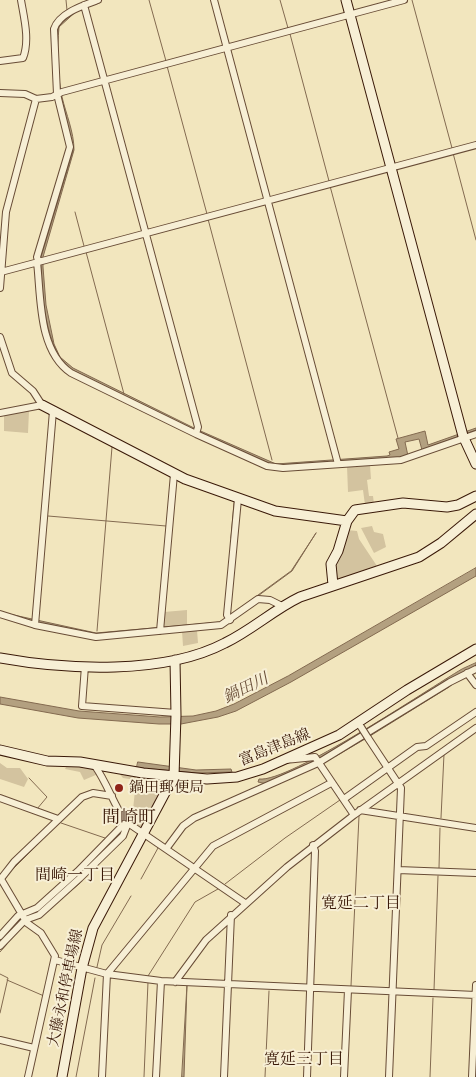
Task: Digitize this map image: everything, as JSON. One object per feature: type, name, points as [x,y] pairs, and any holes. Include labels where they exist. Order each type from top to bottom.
[{"type":"street","points":[[0,61],[24,58],[26,34],[22,0]]},
{"type":"street","points":[[98,0],[84,5],[55,25],[53,44],[59,93],[70,147],[37,257],[40,261],[42,306],[50,344],[62,366],[71,373],[271,467],[283,468],[338,462],[401,460],[463,436],[476,434]]},
{"type":"street","points":[[214,0],[338,462]]},
{"type":"street","points":[[346,0],[463,436],[476,464]]},
{"type":"street","points":[[0,93],[30,95],[36,99],[52,97],[59,93],[105,80],[404,0]]},
{"type":"street","points":[[84,5],[197,431]]},
{"type":"street","points":[[0,288],[6,212],[36,99]]},
{"type":"street","points":[[1,272],[476,144]]},
{"type":"street","points":[[0,337],[12,373],[33,391],[42,405],[174,474],[238,499],[275,511],[347,521]]},
{"type":"street","points":[[0,413],[42,405]]},
{"type":"street","points":[[35,623],[53,410]]},
{"type":"street","points":[[161,629],[174,474]]},
{"type":"street","points":[[333,586],[330,569],[352,512],[360,509],[403,503],[447,507],[458,506],[476,496]]},
{"type":"street","points":[[229,618],[238,499]]},
{"type":"street","points":[[0,658],[85,666],[150,664],[175,660],[224,644],[282,606],[300,597],[420,557],[444,541],[476,514]]},
{"type":"street","points":[[0,614],[96,636],[221,625],[258,599],[270,600],[282,606]]},
{"type":"street","name":"富島津島線","points":[[0,750],[47,761],[80,762],[95,766],[175,771],[224,779],[248,774],[285,760],[359,725],[406,690],[476,649]]},
{"type":"street","points":[[175,660],[175,771]]},
{"type":"street","points":[[85,666],[82,706],[176,714]]},
{"type":"street","points":[[166,849],[184,826],[194,818],[317,760],[476,669]]},
{"type":"street","points":[[467,673],[476,685]]},
{"type":"street","points":[[344,799],[417,747],[426,746],[476,712]]},
{"type":"street","points":[[359,725],[401,788],[388,1077]]},
{"type":"street","points":[[175,982],[206,940],[231,915],[313,845],[476,728]]},
{"type":"street","points":[[285,760],[317,760]]},
{"type":"street","points":[[317,760],[354,815]]},
{"type":"street","points":[[95,766],[116,807],[128,823],[245,903]]},
{"type":"street","name":"大藤永和停車場線","points":[[62,1077],[82,968],[96,922],[175,771]]},
{"type":"street","points":[[102,1077],[107,974],[215,845],[332,783]]},
{"type":"street","points":[[28,1077],[55,956],[43,936],[24,917],[1,878],[82,797],[89,794],[112,796]]},
{"type":"street","points":[[0,798],[58,819]]},
{"type":"street","points":[[0,946],[24,917],[37,908],[78,871],[123,825],[115,811],[116,807]]},
{"type":"street","points":[[360,810],[476,828]]},
{"type":"street","points":[[0,936],[18,916],[39,915],[123,836],[128,823]]},
{"type":"street","points":[[307,1077],[315,851],[313,845]]},
{"type":"street","points":[[398,870],[476,873]]},
{"type":"street","points":[[224,1077],[231,915]]},
{"type":"street","points":[[55,960],[107,974],[161,981],[476,996]]},
{"type":"street","points":[[156,1077],[161,981]]},
{"type":"street","points":[[472,1077],[476,985]]},
{"type":"street","points":[[344,1077],[348,990]]},
{"type":"street","points":[[0,1040],[34,1048]]},
{"type":"shaded area","points":[[80,8],[59,27],[59,79],[73,137],[74,150],[43,257],[46,305],[54,344],[59,355],[56,349],[50,335],[43,302],[41,257],[73,151],[60,95],[55,49],[59,25]]},
{"type":"shaded area","points":[[61,358],[73,368],[196,429],[276,464],[387,456],[390,455],[389,452],[399,449],[396,439],[425,431],[428,445],[476,428],[476,430],[422,450],[419,439],[405,442],[408,456],[400,458],[273,465],[196,431],[72,370]]},
{"type":"shaded area","points":[[29,411],[28,433],[4,431],[4,415]]},
{"type":"shaded area","points":[[370,465],[371,479],[367,480],[369,496],[373,496],[374,504],[365,505],[363,490],[348,492],[347,466]]},
{"type":"shaded area","points":[[372,526],[374,532],[383,534],[386,547],[374,553],[361,528]]},
{"type":"shaded area","points":[[347,530],[357,531],[359,539],[377,566],[338,579],[333,575],[334,564]]},
{"type":"shaded area","points":[[316,533],[292,571],[221,623],[96,634],[32,622],[0,612],[96,633],[221,622],[291,571]]},
{"type":"shaded area","points":[[476,568],[476,576],[291,682],[236,711],[218,717],[181,724],[159,724],[78,718],[0,704],[0,697],[79,711],[160,717],[193,716],[216,711],[234,704],[288,676]]},
{"type":"shaded area","points":[[187,610],[187,625],[163,627],[164,612]]},
{"type":"shaded area","points":[[197,630],[198,643],[183,646],[182,631]]},
{"type":"shaded area","points":[[476,663],[476,667],[313,762],[267,784],[258,782],[259,779],[275,776],[327,751],[391,714],[462,669]]},
{"type":"shaded area","points":[[138,762],[196,770],[231,769],[232,772],[197,773],[141,768],[137,767]]},
{"type":"shaded area","points":[[0,763],[7,768],[20,768],[28,779],[24,787],[0,779]]},
{"type":"shaded area","points":[[67,765],[91,767],[98,774],[84,780],[80,772],[65,769]]},
{"type":"shaded area","points":[[117,771],[162,779],[166,783],[144,826],[140,827],[132,820],[136,780],[123,778]]},
{"type":"shaded area","points":[[187,985],[184,1077],[182,1077]]},
{"type":"waterway","points":[[66,0],[67,10]]},
{"type":"waterway","points":[[149,0],[166,61]]},
{"type":"waterway","points":[[280,0],[288,28]]},
{"type":"waterway","points":[[412,0],[452,148]]},
{"type":"waterway","points":[[290,34],[329,181]]},
{"type":"waterway","points":[[167,66],[207,214]]},
{"type":"waterway","points":[[453,153],[476,240]]},
{"type":"waterway","points":[[330,186],[398,438]]},
{"type":"waterway","points":[[75,212],[84,246]]},
{"type":"waterway","points":[[208,219],[272,460]]},
{"type":"waterway","points":[[86,252],[124,394]]},
{"type":"waterway","points":[[97,631],[112,447]]},
{"type":"waterway","points":[[231,538],[234,503]]},
{"type":"waterway","points":[[48,516],[166,526]]},
{"type":"waterway","points":[[370,736],[449,687]]},
{"type":"waterway","points":[[336,756],[365,739]]},
{"type":"waterway","points":[[441,818],[444,754]]},
{"type":"waterway","points":[[29,778],[47,797],[37,809]]},
{"type":"waterway","points":[[225,884],[285,838],[340,800]]},
{"type":"waterway","points":[[351,986],[359,816]]},
{"type":"waterway","points":[[61,823],[105,838]]},
{"type":"waterway","points":[[439,868],[440,828]]},
{"type":"waterway","points":[[9,873],[49,833]]},
{"type":"waterway","points":[[141,879],[158,848]]},
{"type":"waterway","points":[[434,990],[438,876]]},
{"type":"waterway","points":[[73,889],[80,883]]},
{"type":"waterway","points":[[148,976],[195,902],[218,889]]},
{"type":"waterway","points":[[97,967],[102,945],[131,896]]},
{"type":"waterway","points":[[0,952],[7,944]]},
{"type":"waterway","points":[[0,974],[8,978],[0,1013]]},
{"type":"waterway","points":[[76,1077],[95,978]]},
{"type":"waterway","points":[[7,980],[44,996]]},
{"type":"waterway","points":[[144,1077],[148,982]]},
{"type":"waterway","points":[[265,1077],[269,991]]},
{"type":"waterway","points":[[430,1077],[433,998]]},
{"type":"place","name":"鍋田郵便局","points":[[119,788]]},
{"type":"district","name":"間崎町","points":[[129,819]]},
{"type":"district","name":"間崎一丁目","points":[[75,876]]},
{"type":"district","name":"寛延二丁目","points":[[361,904]]},
{"type":"district","name":"寛延三丁目","points":[[304,1060]]},
{"type":"water label","name":"鍋田川","points":[[246,689]]}]
